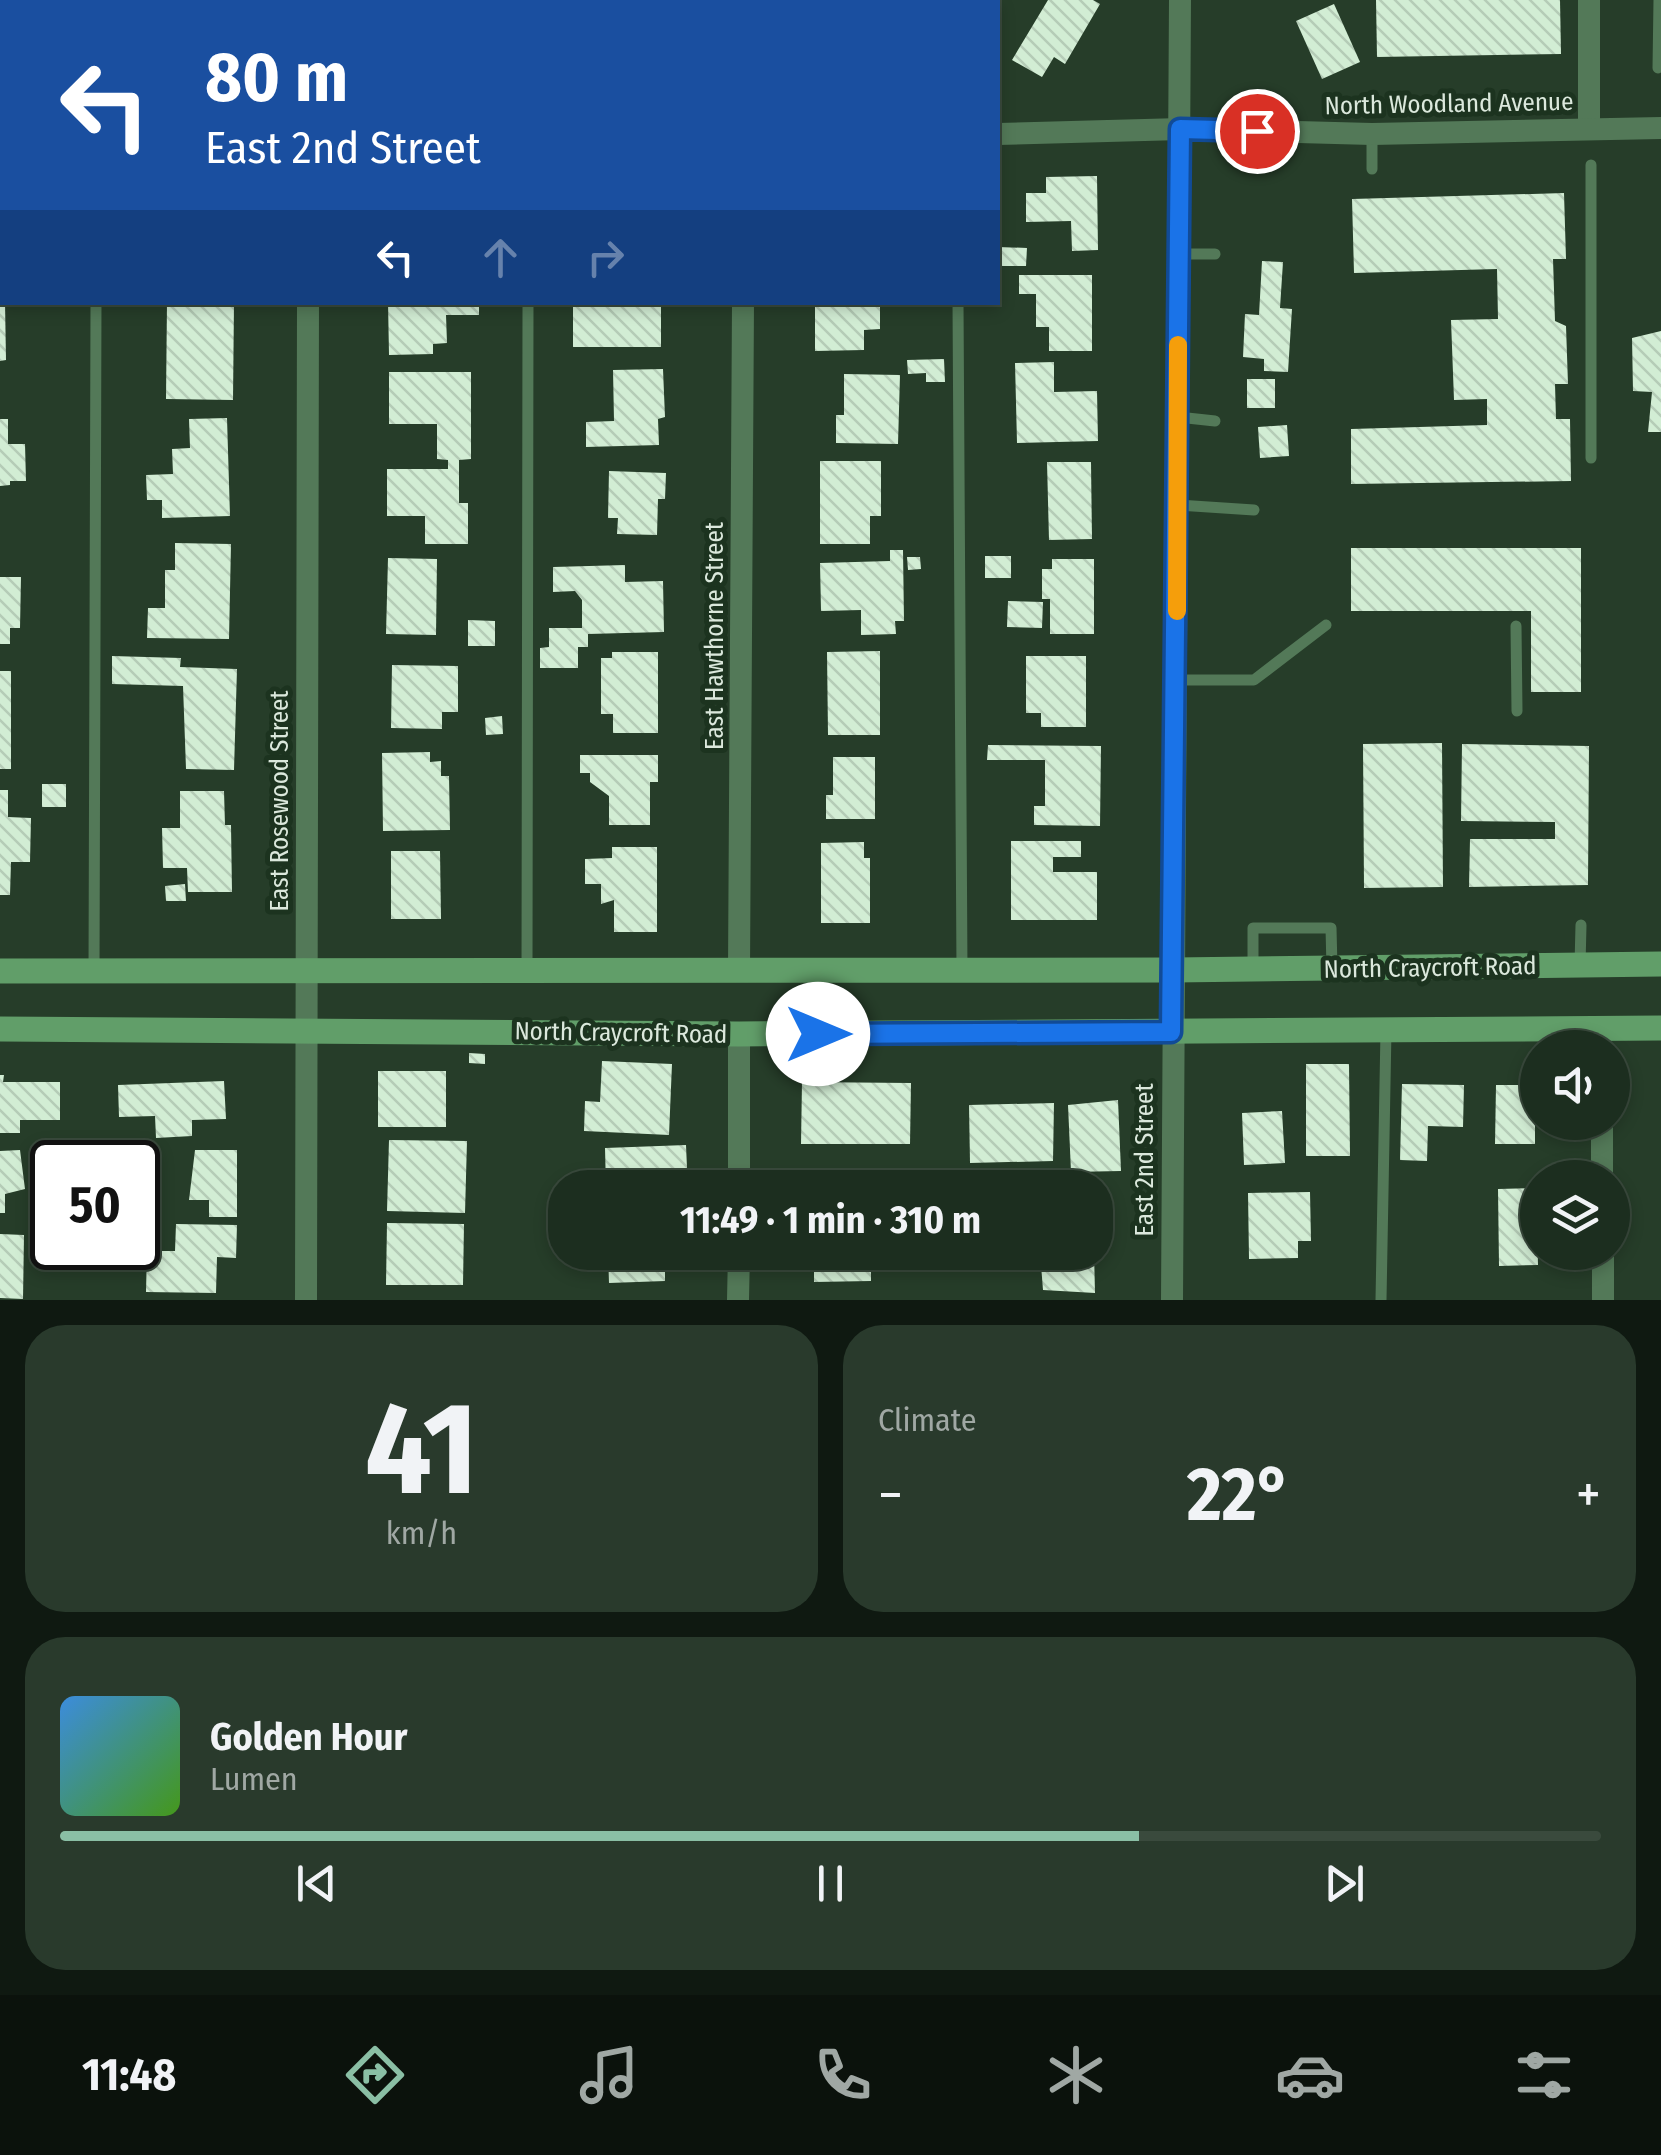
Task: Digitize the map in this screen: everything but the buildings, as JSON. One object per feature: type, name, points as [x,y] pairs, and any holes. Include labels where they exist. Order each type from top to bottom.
[{"type":"main road","name":"North Craycroft Road","points":[[0,971],[1174,970],[1661,964]]},
{"type":"main road","name":"North Craycroft Road","points":[[0,1029],[307,1028],[740,1034],[1386,1030],[1520,1035]]},
{"type":"main road","name":"North Craycroft Road","points":[[1630,1033],[1661,1028]]},
{"type":"street","name":"East 2nd Street","points":[[1172,1300],[1180,0]]},
{"type":"street","points":[[1589,0],[1589,128]]},
{"type":"street","name":"North Woodland Avenue","points":[[1000,134],[1180,129],[1372,134],[1661,128]]},
{"type":"street","name":"East Rosewood Street","points":[[306,1300],[308,305]]},
{"type":"street","name":"East Hawthorne Street","points":[[740,970],[743,305]]},
{"type":"street","points":[[739,1170],[740,1034]]},
{"type":"street","points":[[738,1300],[739,1270]]},
{"type":"street","points":[[1603,1270],[1603,1300]]},
{"type":"lane","points":[[1658,68],[1659,0]]},
{"type":"lane","points":[[1372,134],[1372,170]]},
{"type":"lane","points":[[1590,164],[1590,458]]},
{"type":"lane","points":[[1179,254],[1215,254]]},
{"type":"lane","points":[[94,971],[96,305]]},
{"type":"lane","points":[[526,970],[528,305]]},
{"type":"lane","points":[[958,305],[962,970]]},
{"type":"lane","points":[[1178,417],[1215,421]]},
{"type":"lane","points":[[1178,506],[1254,510]]},
{"type":"lane","points":[[1176,680],[1254,680],[1326,625]]},
{"type":"lane","points":[[1516,626],[1517,711]]},
{"type":"lane","points":[[1580,965],[1581,925]]},
{"type":"lane","points":[[1253,968],[1253,928],[1331,928],[1332,968]]},
{"type":"lane","points":[[1381,1300],[1386,1030]]},
{"type":"slow traffic","points":[[1177,611],[1178,345]]},
{"type":"route","points":[[818,1034],[1171,1032],[1180,129],[1257,131]]}]
